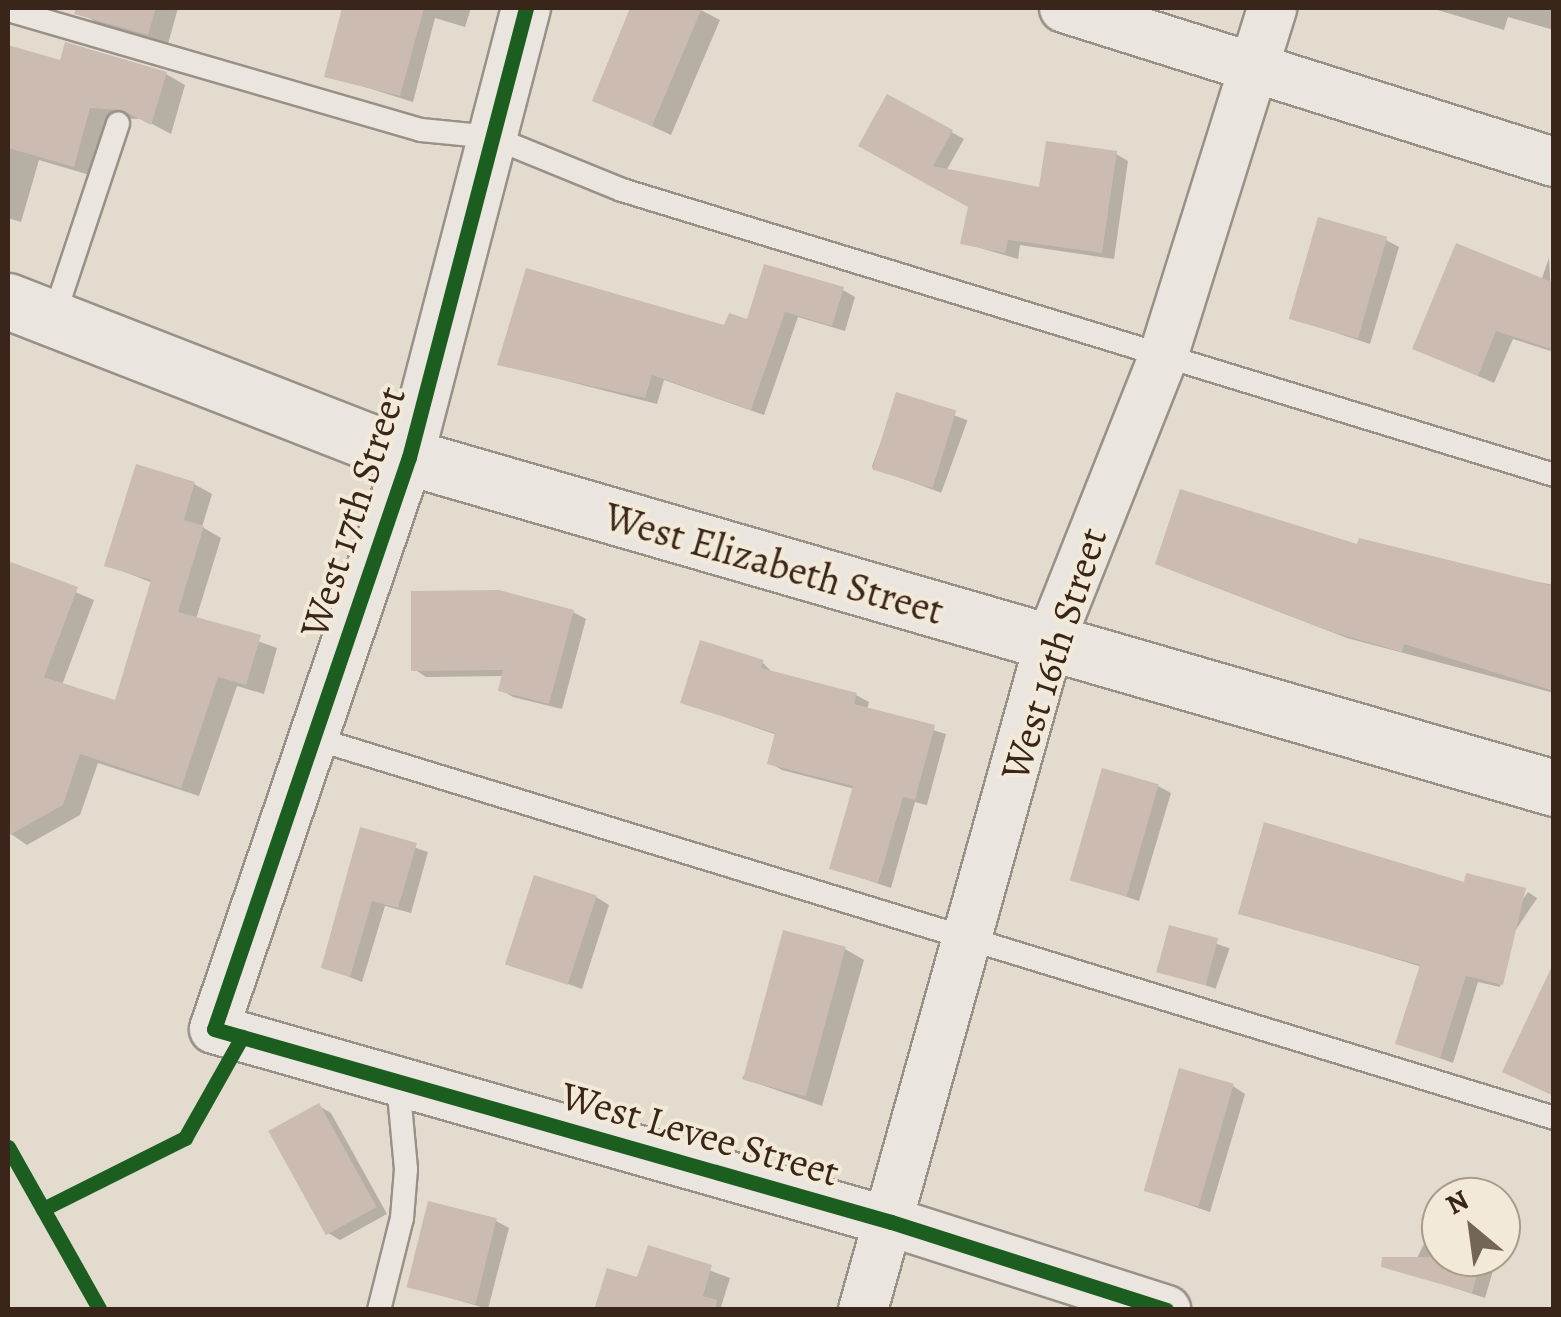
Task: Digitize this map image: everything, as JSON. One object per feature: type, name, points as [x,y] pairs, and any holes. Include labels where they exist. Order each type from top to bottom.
[{"type":"street","name":"West 17th Street","points":[[214,1029],[409,457],[526,8]]},
{"type":"street","points":[[1064,8],[1254,64],[1554,162]]},
{"type":"street","name":"West 16th Street","points":[[863,1310],[891,1222],[1049,644],[1162,360],[1272,8]]},
{"type":"street","name":"West Elizabeth Street","points":[[30,310],[409,457],[1554,788]]},
{"type":"street","name":"West Levee Street","points":[[214,1029],[891,1222],[1166,1310]]},
{"type":"lane","points":[[8,10],[421,130],[492,138],[622,190],[1162,360],[1554,475]]},
{"type":"lane","points":[[30,310],[118,124]]},
{"type":"lane","points":[[313,738],[1554,1118]]},
{"type":"lane","points":[[379,1310],[402,1218],[406,1169],[398,1082]]},
{"type":"building","points":[[76,8],[156,8],[148,35],[74,14]]},
{"type":"building","points":[[342,8],[424,8],[400,96],[324,77]]},
{"type":"building","points":[[630,8],[702,8],[652,126],[592,101]]},
{"type":"building","points":[[65,42],[167,72],[151,125],[122,110],[90,108],[74,167],[8,148],[8,45],[60,60]]},
{"type":"building","points":[[887,94],[953,130],[933,166],[1039,187],[1046,141],[1117,151],[1102,253],[1008,240],[1005,253],[960,244],[968,207],[858,146]]},
{"type":"building","points":[[1318,217],[1387,237],[1358,339],[1289,319]]},
{"type":"building","points":[[1456,243],[1554,283],[1554,350],[1496,331],[1478,376],[1412,349]]},
{"type":"building","points":[[764,264],[844,287],[832,326],[785,312],[751,410],[652,375],[645,398],[497,365],[526,268],[724,325],[729,313],[747,319]]},
{"type":"building","points":[[896,392],[956,410],[933,488],[872,469]]},
{"type":"building","points":[[136,464],[195,482],[184,520],[204,526],[178,612],[261,635],[246,685],[218,677],[181,788],[80,754],[63,805],[8,836],[8,561],[78,587],[44,677],[115,700],[151,580],[104,566]]},
{"type":"building","points":[[1180,489],[1357,544],[1359,538],[1554,586],[1554,691],[1404,644],[1402,652],[1332,632],[1155,564]]},
{"type":"building","points":[[499,590],[574,610],[549,704],[498,691],[503,670],[411,671],[411,591]]},
{"type":"building","points":[[700,640],[764,660],[761,668],[857,693],[854,704],[935,725],[915,800],[903,797],[878,883],[829,869],[853,786],[767,764],[775,733],[680,703]]},
{"type":"building","points":[[1102,768],[1159,784],[1126,897],[1070,880]]},
{"type":"building","points":[[1264,822],[1464,882],[1466,873],[1526,888],[1503,985],[1466,976],[1440,1058],[1395,1044],[1420,965],[1238,914]]},
{"type":"building","points":[[360,827],[417,843],[398,908],[372,901],[350,977],[321,968]]},
{"type":"building","points":[[534,875],[597,895],[568,985],[505,964]]},
{"type":"building","points":[[1169,925],[1218,938],[1206,986],[1156,972]]},
{"type":"building","points":[[783,930],[846,947],[806,1097],[743,1080]]},
{"type":"building","points":[[1554,962],[1554,1096],[1502,1072]]},
{"type":"building","points":[[1179,1068],[1234,1084],[1199,1207],[1144,1191]]},
{"type":"building","points":[[319,1103],[377,1207],[326,1235],[268,1131]]},
{"type":"building","points":[[428,1201],[497,1218],[475,1305],[406,1287]]},
{"type":"building","points":[[648,1245],[712,1265],[703,1296],[717,1300],[715,1310],[594,1310],[607,1268],[637,1277]]},
{"type":"building","points":[[1382,1257],[1421,1257],[1421,1277],[1476,1277],[1472,1293],[1381,1267]]},
{"type":"cycle path","points":[[526,8],[409,457],[214,1029],[891,1222],[1166,1310]]},
{"type":"cycle path","points":[[43,1209],[185,1138],[242,1037]]},
{"type":"cycle path","points":[[8,1147],[100,1310]]}]
